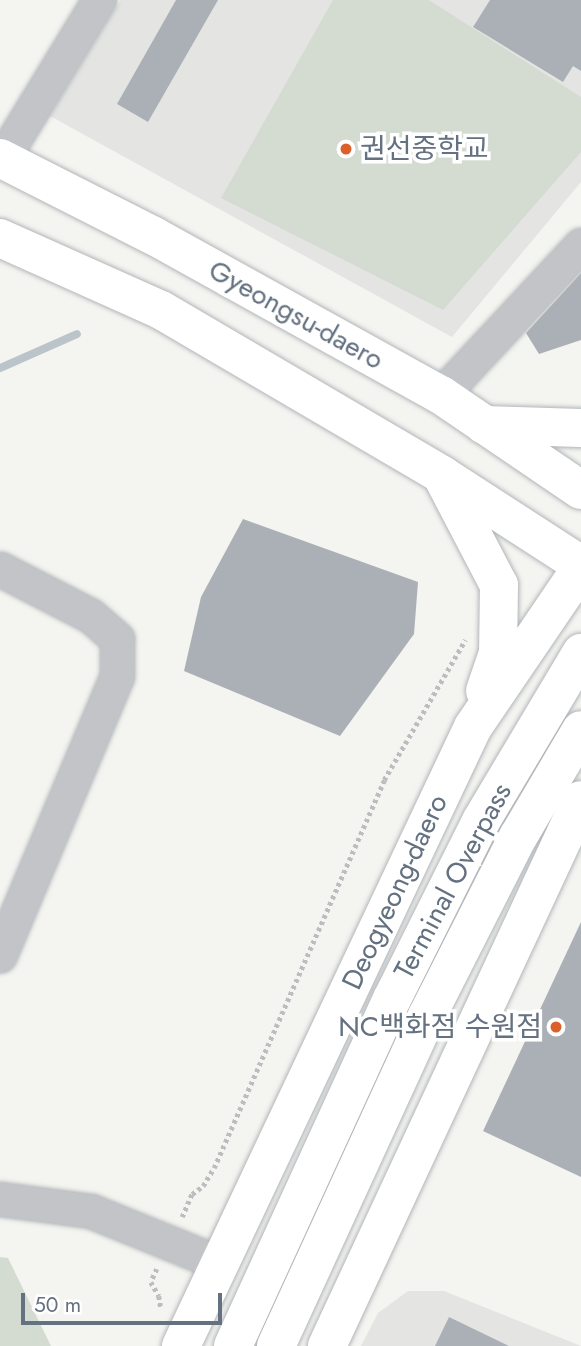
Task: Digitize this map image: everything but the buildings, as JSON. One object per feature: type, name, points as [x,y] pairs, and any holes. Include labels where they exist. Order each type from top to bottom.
[{"type":"main road","name":"Gyeongsu-daero","points":[[1,159],[154,236],[441,395],[581,490]]},
{"type":"main road","points":[[0,237],[161,310],[442,475],[581,566]]},
{"type":"main road","points":[[484,425],[581,428]]},
{"type":"main road","points":[[442,475],[499,585],[498,653],[473,727]]},
{"type":"main road","name":"Deogyeong-daero","points":[[181,1346],[473,727],[581,566]]},
{"type":"main road","name":"Terminal Overpass","points":[[233,1346],[392,999],[481,821],[581,653]]},
{"type":"main road","name":"Terminal Overpass","points":[[276,1346],[427,1016],[518,836],[581,730]]},
{"type":"main road","points":[[327,1346],[581,800]]},
{"type":"street","points":[[1,159],[99,0]]},
{"type":"street","points":[[441,395],[581,245]]},
{"type":"street","points":[[0,569],[91,616],[117,639],[117,676],[0,955]]},
{"type":"street","points":[[0,1199],[91,1211],[219,1263]]},
{"type":"path","points":[[192,1194],[203,1186],[214,1168],[384,780],[468,637]]},
{"type":"shaded area","name":"권선중학교","points":[[121,0],[581,0],[581,182],[452,337],[50,116]]},
{"type":"shaded area","points":[[333,0],[429,0],[581,97],[581,152],[443,310],[221,198]]},
{"type":"shaded area","points":[[0,1257],[8,1258],[51,1346],[0,1346]]},
{"type":"shaded area","points":[[408,1291],[444,1291],[581,1346],[361,1346],[378,1313]]},
{"type":"waterway","points":[[0,368],[77,334]]},
{"type":"place","name":"권선중학교","points":[[346,149]]},
{"type":"place","name":"NC백화점 수원점","points":[[556,1027]]}]
